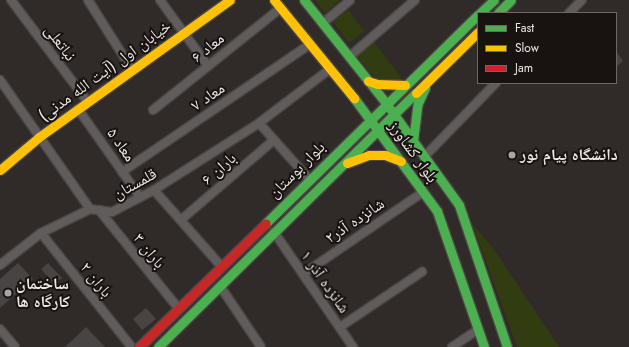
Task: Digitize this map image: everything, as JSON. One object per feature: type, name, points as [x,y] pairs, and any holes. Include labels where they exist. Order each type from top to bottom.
[{"type":"main road","name":"خیابان اول (آیت الله مدنی)","points":[[0,170],[39,137],[230,0]]},
{"type":"main road","name":"بلوار کشاورز","points":[[274,0],[378,129],[407,151],[424,157],[459,206],[507,347]]},
{"type":"main road","name":"بلوار کشاورز","points":[[304,0],[394,114],[423,192],[437,211],[484,347]]},
{"type":"main road","points":[[481,12],[494,0]]},
{"type":"main road","points":[[499,12],[511,0]]},
{"type":"main road","name":"بلوار بوستان","points":[[134,346],[178,308],[370,118],[477,16]]},
{"type":"main road","name":"بلوار بوستان","points":[[158,347],[342,164],[477,33]]},
{"type":"main road","points":[[342,164],[368,155],[385,155],[407,151],[418,103],[430,80]]},
{"type":"main road","points":[[355,100],[369,99],[370,83],[405,85]]},
{"type":"main road","points":[[234,253],[243,263]]},
{"type":"street","name":"نباتعلی","points":[[11,0],[88,102]]},
{"type":"street","points":[[88,0],[132,70]]},
{"type":"street","points":[[160,0],[208,66]]},
{"type":"street","points":[[323,23],[350,0]]},
{"type":"street","points":[[349,57],[415,0]]},
{"type":"street","points":[[569,12],[582,0]]},
{"type":"street","name":"معاد ۶","points":[[153,110],[281,8]]},
{"type":"street","name":"معاد ۷","points":[[122,172],[310,44]]},
{"type":"street","name":"قلمستان","points":[[90,209],[112,212],[154,190],[259,123],[330,69]]},
{"type":"street","points":[[0,80],[90,209],[41,233],[0,265]]},
{"type":"street","points":[[424,157],[495,84]]},
{"type":"street","name":"معاد ۵","points":[[78,109],[140,197]]},
{"type":"street","points":[[259,123],[309,179]]},
{"type":"street","name":"باران ۶","points":[[182,219],[274,140]]},
{"type":"street","points":[[154,190],[182,219],[221,266]]},
{"type":"street","name":"شانزده آذر۲","points":[[303,274],[423,192]]},
{"type":"street","name":"باران ۳","points":[[99,210],[178,308]]},
{"type":"street","name":"شانزده آذر ۱","points":[[274,232],[353,347]]},
{"type":"street","name":"باران ۲","points":[[41,233],[134,346]]},
{"type":"street","points":[[340,327],[422,272]]},
{"type":"street","points":[[220,286],[261,347]]},
{"type":"street","points":[[0,329],[15,347]]},
{"type":"street","points":[[452,347],[477,330]]},
{"type":"green space","points":[[315,0],[340,0],[325,13]]},
{"type":"green space","points":[[348,10],[364,31],[349,43],[333,22]]},
{"type":"green space","points":[[373,41],[403,80],[388,93],[357,56]]},
{"type":"green space","points":[[472,223],[493,248],[559,347],[517,347]]},
{"type":"building","points":[[617,52],[623,61],[617,66]]},
{"type":"building","name":"ساختمان کارگاه ها","points":[[18,263],[33,279],[0,308],[0,279]]},
{"type":"building","points":[[48,263],[62,278],[54,284],[41,269]]},
{"type":"building","points":[[146,308],[156,319],[142,330],[133,319]]},
{"type":"building","points":[[86,327],[105,347],[65,347]]},
{"type":"traffic: fast","points":[[304,0],[386,103],[459,205],[507,347]]},
{"type":"traffic: fast","points":[[481,12],[494,0]]},
{"type":"traffic: fast","points":[[499,12],[511,0]]},
{"type":"traffic: fast","points":[[266,223],[477,16]]},
{"type":"traffic: fast","points":[[413,141],[418,103],[425,88]]},
{"type":"traffic: fast","points":[[158,347],[416,93]]},
{"type":"traffic: fast","points":[[354,98],[437,211],[484,347]]},
{"type":"traffic: slow","points":[[0,170],[39,137],[230,0]]},
{"type":"traffic: slow","points":[[274,0],[354,98]]},
{"type":"traffic: slow","points":[[416,93],[477,33]]},
{"type":"traffic: slow","points":[[368,81],[377,84],[405,85]]},
{"type":"traffic: slow","points":[[347,163],[369,155],[385,155],[401,161]]},
{"type":"traffic: jam","points":[[139,347],[266,223]]},
{"type":"place","name":"دانشگاه پیام نور","points":[[512,155]]},
{"type":"place","name":"ساختمان کارگاه ها","points":[[8,293]]}]
